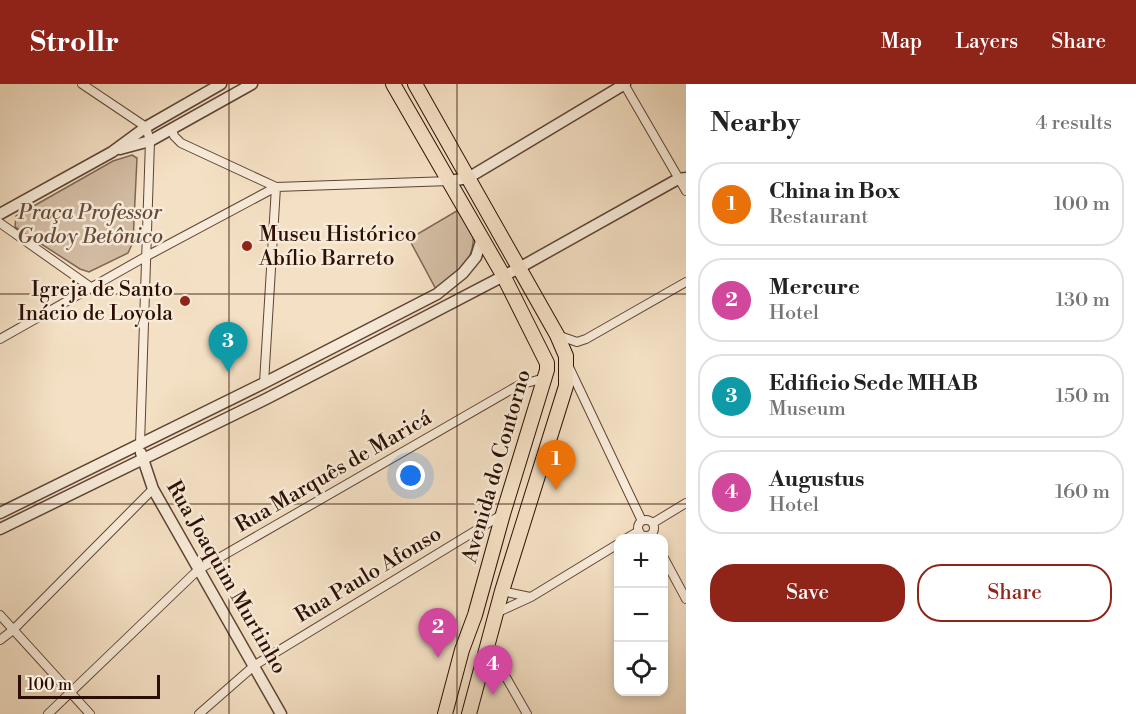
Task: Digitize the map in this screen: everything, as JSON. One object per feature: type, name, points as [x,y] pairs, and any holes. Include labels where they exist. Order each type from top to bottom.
[{"type":"main road","name":"Avenida do Contorno","points":[[393,84],[503,275],[544,355],[547,370],[445,714]]},
{"type":"main road","name":"Avenida do Contorno","points":[[415,84],[557,335],[567,362],[566,386],[502,591],[469,714]]},
{"type":"street","points":[[82,84],[146,127],[150,141],[140,444]]},
{"type":"street","points":[[0,214],[112,152],[146,127],[221,84]]},
{"type":"street","points":[[112,152],[150,141],[252,84]]},
{"type":"street","points":[[0,339],[145,257],[276,187],[450,181],[468,178],[624,84],[682,178],[686,191]]},
{"type":"street","points":[[172,129],[174,136],[181,143],[276,187]]},
{"type":"street","points":[[0,529],[266,399],[519,268],[682,178]]},
{"type":"street","points":[[264,383],[276,187]]},
{"type":"street","points":[[0,223],[92,288]]},
{"type":"street","points":[[0,513],[264,383],[437,294],[463,273],[476,257],[482,238]]},
{"type":"street","points":[[557,335],[577,342],[586,339],[686,282]]},
{"type":"street","points":[[567,362],[642,521]]},
{"type":"street","name":"Rua Marquês de Maricá","points":[[48,714],[198,570],[519,385],[545,378]]},
{"type":"street","name":"Rua Joaquim Murtinho","points":[[140,444],[142,459],[153,489],[281,714]]},
{"type":"street","points":[[0,640],[13,630],[153,489]]},
{"type":"street","points":[[653,523],[686,503]]},
{"type":"street","name":"Rua Paulo Afonso","points":[[199,714],[255,665],[503,514]]},
{"type":"street","points":[[643,534],[638,526],[642,521],[649,520],[653,523]]},
{"type":"street","points":[[652,534],[653,523]]},
{"type":"street","points":[[634,534],[639,531]]},
{"type":"street","points":[[496,614],[531,597],[614,546]]},
{"type":"street","points":[[668,567],[686,599]]},
{"type":"street","points":[[502,591],[531,597]]},
{"type":"street","points":[[0,615],[90,714]]},
{"type":"street","points":[[487,643],[527,714]]},
{"type":"green space","name":"Praça Professor Godoy Betônico","points":[[132,155],[137,158],[133,242],[128,253],[89,272],[80,269],[15,227],[16,216],[113,161]]},
{"type":"green space","points":[[460,209],[473,231],[471,252],[463,267],[438,293],[409,239]]},
{"type":"place","name":"Museu Histórico Abílio Barreto","points":[[247,246]]},
{"type":"place","name":"Igreja de Santo Inácio de Loyola","points":[[185,301]]},
{"type":"place","name":"Edificio Sede MHAB","points":[[228,372]]},
{"type":"place","name":"China in Box","points":[[556,490]]},
{"type":"place","name":"Mercure","points":[[438,658]]},
{"type":"place","name":"Augustus","points":[[493,695]]}]
